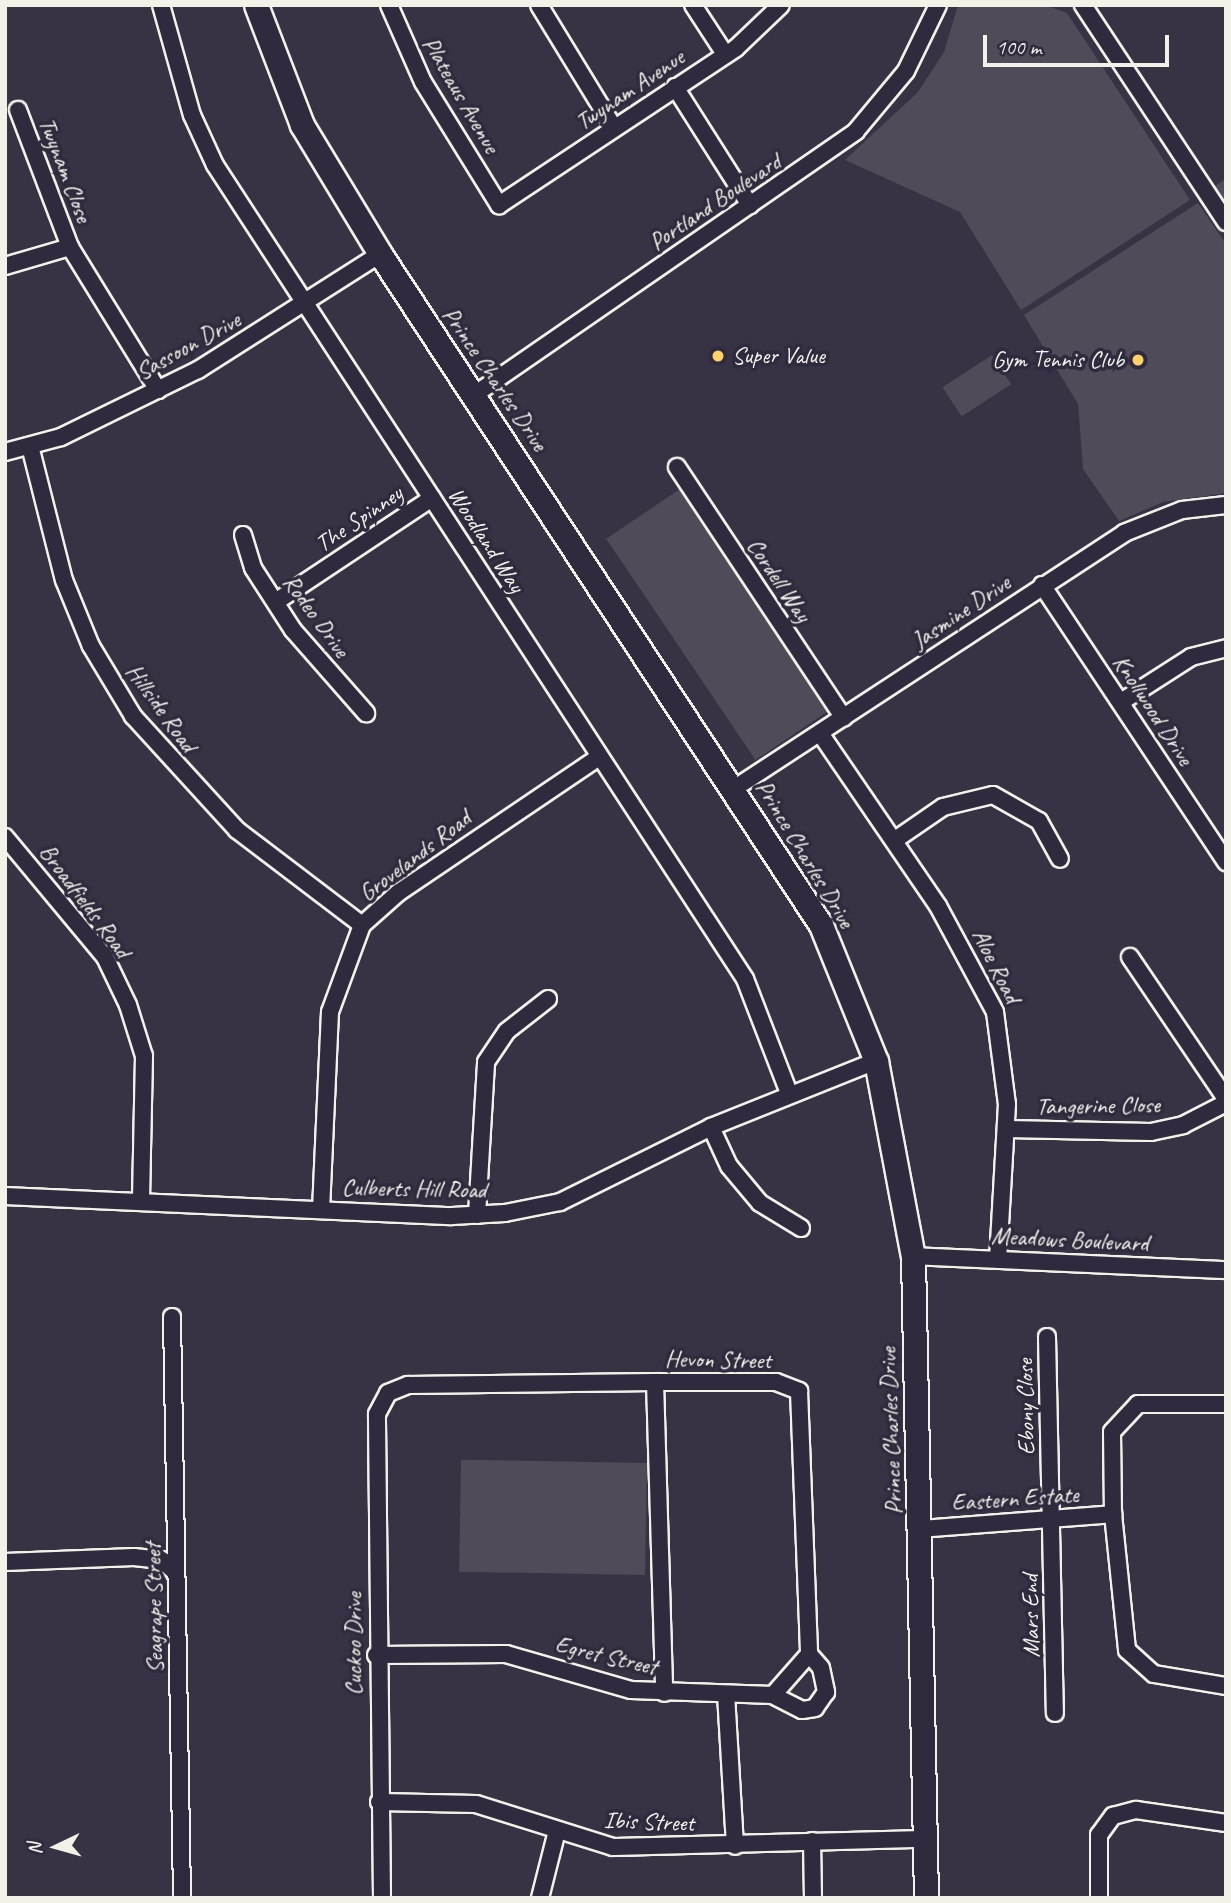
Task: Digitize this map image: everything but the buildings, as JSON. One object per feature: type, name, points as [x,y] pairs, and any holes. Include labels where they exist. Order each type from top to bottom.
[{"type":"highway","name":"Prince Charles Drive","points":[[256,5],[302,125],[380,254],[735,788],[821,925],[876,1062],[913,1256],[926,1898]]},
{"type":"street","name":"Woodland Way","points":[[161,5],[192,115],[302,306],[432,498],[745,979],[789,1093]]},
{"type":"street","name":"Plateaus Avenue","points":[[389,5],[423,82],[499,205]]},
{"type":"street","points":[[538,5],[614,128]]},
{"type":"street","points":[[693,5],[725,54]]},
{"type":"street","name":"Twynam Avenue","points":[[499,205],[725,54],[781,5]]},
{"type":"street","name":"Portland Boulevard","points":[[474,395],[750,205],[869,119],[906,71],[937,5]]},
{"type":"street","points":[[1091,8],[1226,222]]},
{"type":"street","points":[[675,87],[750,205]]},
{"type":"street","name":"Twynam Close","points":[[18,110],[70,247],[158,390]]},
{"type":"street","name":"Twynam Close","points":[[5,266],[70,247]]},
{"type":"street","name":"Sassoon Drive","points":[[5,452],[30,446],[158,390],[302,306],[380,254]]},
{"type":"street","name":"Hillside Road","points":[[30,446],[64,580],[91,646],[134,716],[237,830],[362,925]]},
{"type":"street","name":"Cordell Way","points":[[677,467],[844,718]]},
{"type":"street","name":"The Spinney","points":[[277,601],[432,498]]},
{"type":"street","name":"Jasmine Drive","points":[[735,788],[1042,585],[1154,519],[1226,505]]},
{"type":"street","name":"Rodeo Drive","points":[[243,535],[253,568],[321,666],[366,713]]},
{"type":"street","name":"Knollwood Drive","points":[[1042,585],[1226,862]]},
{"type":"street","points":[[1121,702],[1191,657],[1226,648]]},
{"type":"street","name":"Aloe Road","points":[[820,733],[895,840],[988,993],[1003,1046],[1007,1129],[999,1260]]},
{"type":"street","name":"Grovelands Road","points":[[321,1210],[328,1023],[362,925],[408,886],[599,757]]},
{"type":"street","points":[[895,840],[943,807],[993,795],[1032,814],[1060,859]]},
{"type":"street","name":"Broadfields Road","points":[[5,837],[105,957],[128,1005],[144,1056],[141,1202]]},
{"type":"street","points":[[1129,957],[1226,1101]]},
{"type":"street","points":[[477,1215],[486,1062],[507,1031],[548,999]]},
{"type":"street","name":"Culberts Hill Road","points":[[5,1196],[477,1215],[560,1202],[711,1127],[789,1093],[876,1062]]},
{"type":"street","name":"Tangerine Close","points":[[1007,1129],[1151,1132],[1184,1125],[1226,1101]]},
{"type":"street","points":[[711,1127],[729,1166],[760,1203],[801,1228]]},
{"type":"street","name":"Meadows Boulevard","points":[[913,1256],[1226,1270]]},
{"type":"street","name":"Seagrape Street","points":[[172,1317],[182,1898]]},
{"type":"street","name":"Ebony Close","points":[[1046,1337],[1051,1518]]},
{"type":"street","points":[[655,1382],[664,1693]]},
{"type":"street","name":"Hevon Street","points":[[388,1393],[408,1385],[655,1382],[776,1382],[799,1391],[809,1654],[825,1679],[821,1702],[792,1710],[773,1695]]},
{"type":"street","name":"Cuckoo Drive","points":[[382,1898],[376,1655],[377,1413],[388,1393]]},
{"type":"street","points":[[1226,1404],[1151,1401],[1127,1410],[1112,1432],[1113,1514],[1127,1650],[1154,1674],[1226,1686]]},
{"type":"street","name":"Eastern Estate","points":[[920,1528],[1113,1514]]},
{"type":"street","name":"Mars End","points":[[1051,1518],[1055,1713]]},
{"type":"street","points":[[5,1562],[134,1557],[162,1560],[176,1573]]},
{"type":"street","name":"Egret Street","points":[[376,1655],[506,1654],[631,1690],[773,1695]]},
{"type":"street","points":[[773,1695],[809,1654]]},
{"type":"street","points":[[726,1694],[735,1846]]},
{"type":"street","name":"Ibis Street","points":[[379,1801],[476,1804],[613,1847],[735,1846],[812,1841],[925,1839]]},
{"type":"street","points":[[1099,1898],[1099,1835],[1113,1816],[1136,1810],[1226,1823]]},
{"type":"street","points":[[540,1898],[557,1831]]},
{"type":"street","points":[[812,1841],[813,1898]]},
{"type":"shaded area","points":[[958,5],[1045,5],[1067,13],[1190,200],[1021,310],[960,212],[845,160],[918,92],[944,52]]},
{"type":"shaded area","points":[[1226,179],[1226,213],[1210,189]]},
{"type":"shaded area","name":"Gym Tennis Club","points":[[1198,203],[1226,244],[1226,493],[1163,502],[1119,521],[1083,469],[1078,404],[1024,315]]},
{"type":"shaded area","points":[[992,355],[1011,384],[962,416],[943,387]]},
{"type":"shaded area","points":[[680,489],[829,710],[756,760],[606,539]]},
{"type":"shaded area","points":[[461,1460],[647,1463],[645,1575],[459,1572]]},
{"type":"place","name":"Super Value","points":[[718,356]]},
{"type":"place","name":"Gym Tennis Club","points":[[1138,360]]}]
